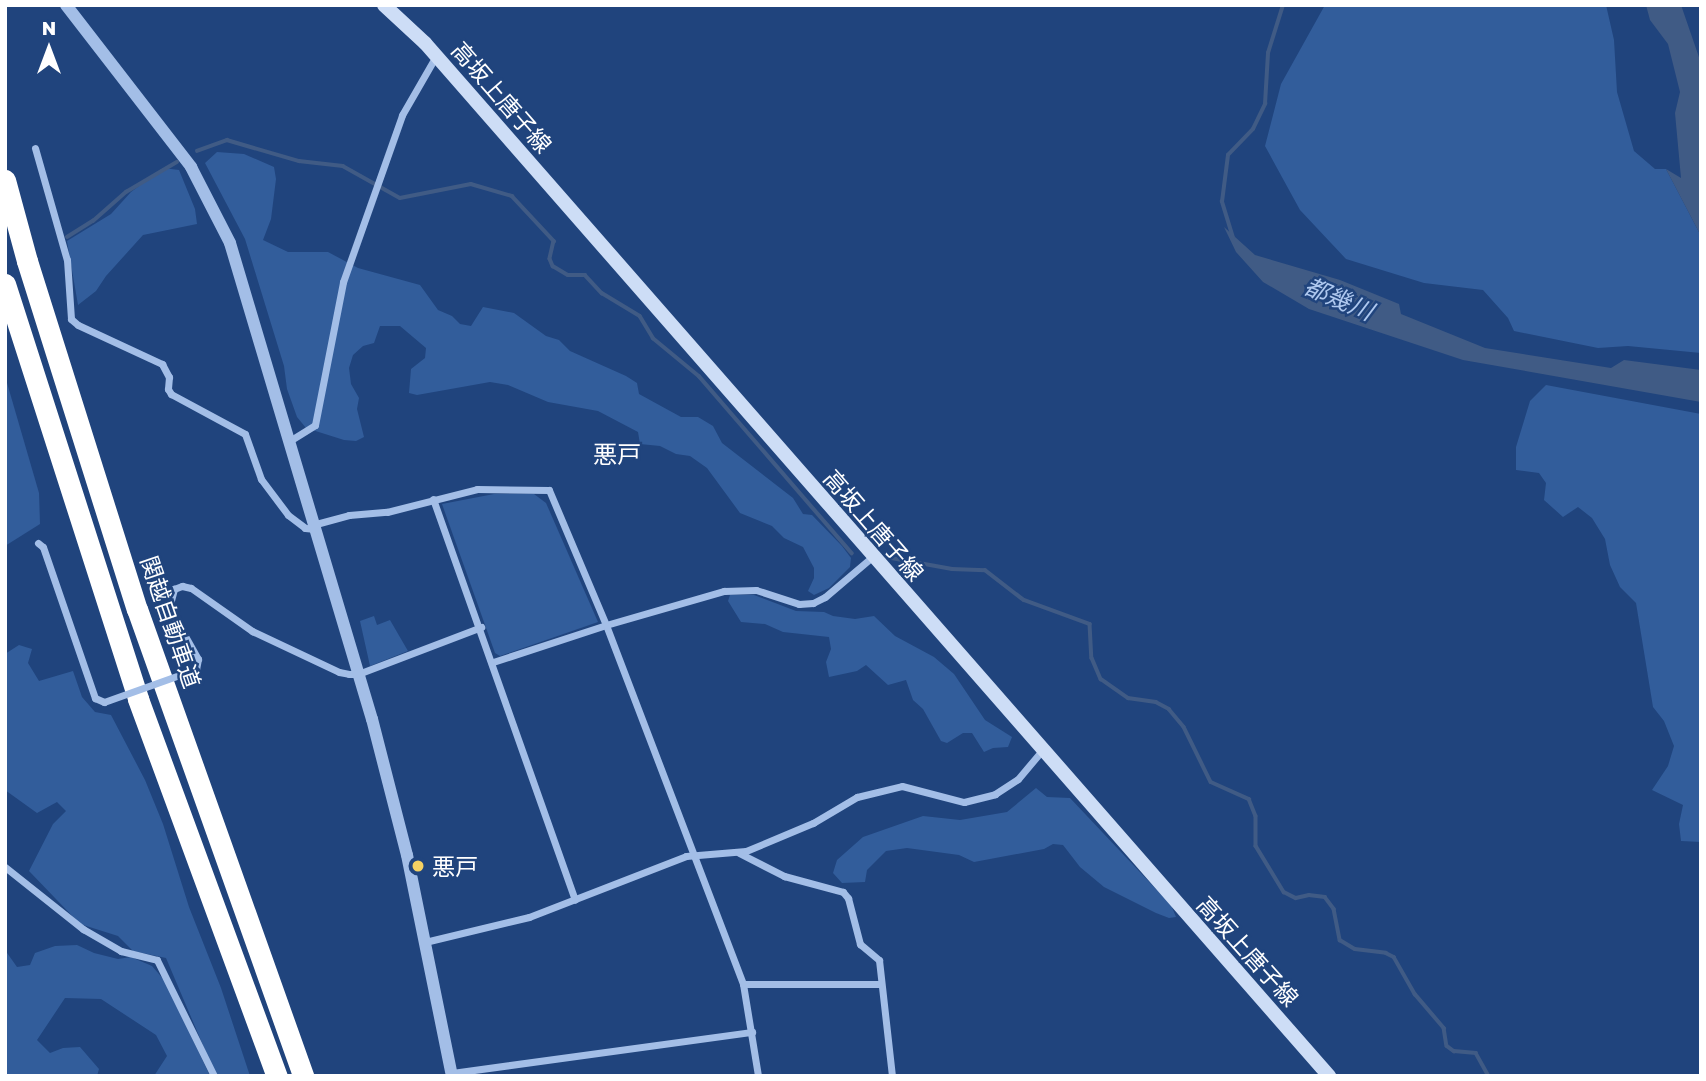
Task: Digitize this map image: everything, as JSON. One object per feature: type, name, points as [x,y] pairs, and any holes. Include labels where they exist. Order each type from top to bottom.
[{"type":"highway","name":"関越自動車道","points":[[5,180],[27,261],[137,609],[303,1076]]},
{"type":"highway","points":[[5,284],[134,686],[277,1076]]},
{"type":"main road","name":"高坂上唐子線","points":[[384,5],[436,56],[1329,1076]]},
{"type":"street","points":[[66,5],[170,137],[213,206],[230,243],[291,440],[404,842],[452,1074],[752,1032]]},
{"type":"street","points":[[399,5],[406,25]]},
{"type":"street","points":[[291,440],[315,425],[342,282],[402,115],[436,56]]},
{"type":"street","points":[[35,148],[67,260],[71,319],[78,326],[119,342],[162,364],[169,377],[168,389],[171,394],[245,434],[261,479],[288,515],[305,528],[316,527],[349,515],[387,512],[485,488],[548,490],[606,625],[743,984],[758,1076]]},
{"type":"street","points":[[433,499],[481,628],[575,900]]},
{"type":"street","points":[[38,543],[43,547],[96,698],[104,702],[196,669],[198,659],[176,620]]},
{"type":"street","points":[[493,662],[606,625],[742,588],[799,604],[813,603],[825,597],[872,557]]},
{"type":"street","points":[[170,604],[174,589],[181,586],[191,588],[252,631],[339,672],[358,674],[481,628]]},
{"type":"street","points":[[425,942],[528,917],[694,854],[739,853],[813,823],[857,797],[912,787],[964,802],[995,794],[1018,779],[1042,750]]},
{"type":"street","points":[[739,853],[784,876],[843,892],[854,915],[860,944],[879,960],[892,1076]]},
{"type":"street","points":[[5,867],[83,929],[121,951],[157,960],[214,1076]]},
{"type":"street","points":[[743,984],[881,984]]},
{"type":"shaded area","points":[[1325,5],[1606,5],[1614,40],[1617,92],[1634,151],[1655,169],[1666,169],[1701,236],[1701,353],[1628,346],[1598,348],[1514,331],[1508,318],[1483,290],[1424,283],[1346,259],[1300,210],[1265,146],[1281,84]]},
{"type":"shaded area","points":[[217,152],[244,154],[274,167],[276,179],[271,219],[263,240],[288,252],[328,252],[358,268],[420,285],[438,310],[452,316],[460,324],[471,326],[483,307],[514,313],[546,336],[559,340],[570,351],[637,383],[639,394],[681,417],[698,417],[713,426],[722,443],[793,498],[803,514],[812,515],[851,558],[850,567],[829,588],[814,595],[808,591],[814,578],[814,568],[803,547],[784,538],[772,526],[740,513],[707,468],[690,456],[676,454],[660,446],[640,444],[638,432],[598,411],[548,402],[508,385],[490,382],[417,395],[409,393],[411,369],[425,358],[426,348],[400,326],[380,326],[374,343],[363,346],[353,355],[349,368],[351,384],[359,398],[357,409],[364,437],[356,441],[344,440],[306,428],[297,417],[287,389],[284,366],[245,239],[205,163]]},
{"type":"shaded area","points":[[163,168],[179,170],[195,209],[197,224],[143,235],[96,291],[78,305],[67,241],[111,214],[131,192]]},
{"type":"shaded area","points":[[5,376],[39,493],[40,524],[5,546]]},
{"type":"shaded area","points":[[1546,385],[1701,414],[1701,842],[1681,841],[1679,824],[1683,805],[1652,790],[1668,766],[1674,746],[1664,721],[1653,707],[1636,603],[1620,587],[1610,565],[1605,539],[1592,518],[1578,507],[1563,517],[1544,500],[1546,483],[1539,473],[1516,470],[1516,447],[1530,401]]},
{"type":"shaded area","points":[[494,494],[534,494],[546,503],[598,622],[500,656],[495,653],[442,504]]},
{"type":"shaded area","points":[[730,595],[754,595],[796,611],[824,612],[855,619],[874,616],[895,636],[934,657],[954,674],[985,720],[1012,737],[1008,747],[984,752],[972,733],[963,733],[947,743],[941,741],[923,709],[913,700],[906,680],[888,685],[866,665],[857,671],[829,677],[826,662],[831,649],[829,637],[783,632],[765,624],[741,622],[728,601]]},
{"type":"shaded area","points":[[374,616],[377,625],[390,620],[408,651],[370,666],[360,621]]},
{"type":"shaded area","points":[[19,645],[32,649],[28,663],[39,681],[73,671],[82,697],[95,712],[111,715],[145,780],[163,824],[189,907],[221,988],[250,1076],[216,1076],[166,958],[133,951],[118,936],[80,924],[29,871],[53,824],[66,811],[57,802],[37,813],[5,790],[5,654]]},
{"type":"shaded area","points":[[1036,788],[1047,797],[1070,798],[1171,905],[1176,917],[1169,918],[1156,913],[1104,887],[1080,867],[1063,845],[1053,844],[1044,849],[974,862],[959,855],[907,848],[886,851],[867,870],[865,882],[842,883],[833,873],[837,860],[863,837],[923,816],[960,820],[1007,812]]},
{"type":"shaded area","points":[[77,945],[94,953],[118,959],[131,957],[152,966],[165,981],[210,1076],[154,1076],[167,1056],[156,1035],[101,999],[65,998],[37,1040],[50,1053],[63,1048],[80,1047],[99,1069],[97,1076],[5,1076],[5,950],[17,967],[30,965],[35,953],[55,946]]},
{"type":"water","points":[[1646,5],[1681,5],[1701,63],[1701,236],[1666,169],[1681,178],[1675,113],[1680,92],[1668,44],[1650,20]]},
{"type":"water","points":[[1224,227],[1255,255],[1340,280],[1399,304],[1401,314],[1485,348],[1611,368],[1624,360],[1701,370],[1701,402],[1463,360],[1309,309],[1263,282],[1236,252]]},
{"type":"waterway","name":"都幾川","points":[[1233,238],[1222,202],[1228,155],[1253,129],[1265,104],[1268,53],[1283,5]]},
{"type":"waterway","points":[[197,151],[227,140],[299,161],[343,166],[400,198],[471,184],[512,196],[554,241],[550,259],[553,266],[568,275],[585,275],[602,293],[640,316],[653,338],[699,376],[852,553]]},
{"type":"waterway","points":[[67,237],[93,221],[126,192],[177,162]]},
{"type":"waterway","points":[[886,557],[952,569],[985,570],[1024,600],[1090,624],[1092,658],[1101,679],[1128,698],[1156,702],[1169,709],[1184,727],[1211,782],[1249,799],[1256,816],[1256,846],[1284,892],[1296,898],[1309,895],[1325,897],[1334,909],[1340,940],[1355,949],[1386,953],[1394,957],[1415,994],[1444,1028],[1447,1046],[1454,1051],[1476,1053],[1489,1076]]},
{"type":"place","name":"悪戸","points":[[418,866]]},
{"type":"district","name":"悪戸","points":[[617,454]]}]
